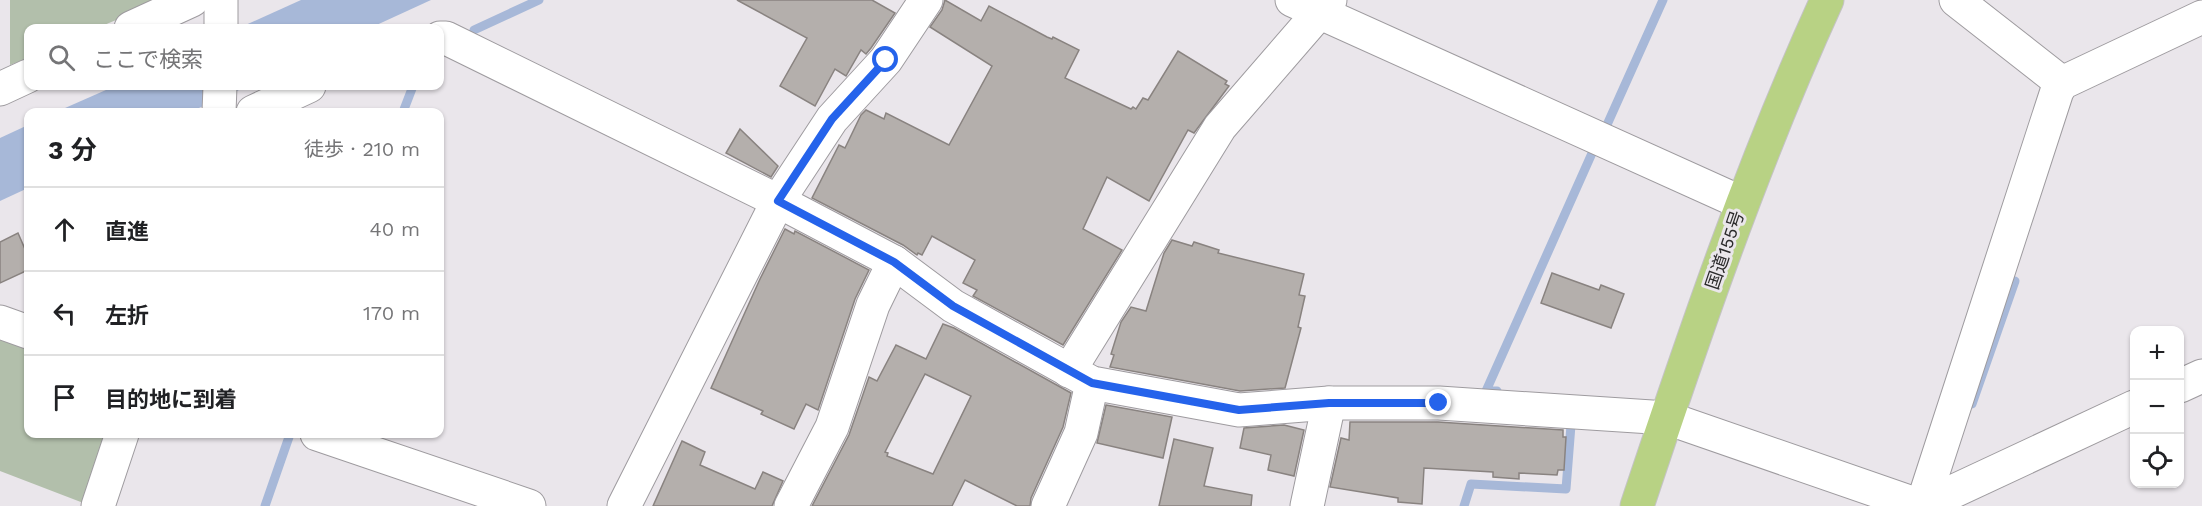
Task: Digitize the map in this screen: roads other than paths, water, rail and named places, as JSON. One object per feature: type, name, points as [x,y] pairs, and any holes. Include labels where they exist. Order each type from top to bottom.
[{"type":"highway","name":"国道155号","points":[[1637,506],[1742,203],[1797,65],[1827,0]]},
{"type":"street","points":[[624,506],[778,201],[832,119],[886,60],[926,0]]},
{"type":"street","points":[[1956,0],[2062,83]]},
{"type":"street","points":[[1048,506],[1081,433],[1080,377],[1220,127],[1314,4],[1742,203]]},
{"type":"street","points":[[149,24],[214,10]]},
{"type":"street","points":[[1922,506],[2057,91],[2062,83],[2202,17]]},
{"type":"street","points":[[444,38],[778,201],[894,262],[953,306],[1080,377],[1239,410],[1329,403],[1439,403],[1667,418],[1922,506],[2130,409]]},
{"type":"street","points":[[0,89],[24,78]]},
{"type":"street","points":[[219,108],[220,90]]},
{"type":"street","points":[[262,108],[300,90]]},
{"type":"street","points":[[791,506],[832,427],[873,305],[894,262]]},
{"type":"street","points":[[0,322],[24,331]]},
{"type":"street","points":[[2184,384],[2202,376]]},
{"type":"street","points":[[1307,506],[1329,403]]},
{"type":"street","points":[[98,506],[121,438]]},
{"type":"street","points":[[329,438],[530,506]]},
{"type":"water","points":[[301,0],[431,0],[379,24],[248,24]]},
{"type":"water","points":[[106,90],[239,90],[199,108],[65,108]]},
{"type":"water","points":[[24,127],[24,190],[0,201],[0,138]]},
{"type":"waterway","points":[[474,30],[539,0]]},
{"type":"waterway","points":[[1606,127],[1663,0]]},
{"type":"waterway","points":[[405,108],[411,90]]},
{"type":"waterway","points":[[1497,391],[1486,391],[1593,151]]},
{"type":"waterway","points":[[1972,404],[2015,281]]},
{"type":"waterway","points":[[1464,506],[1471,484],[1566,489],[1571,425]]},
{"type":"waterway","points":[[265,506],[289,438]]}]
